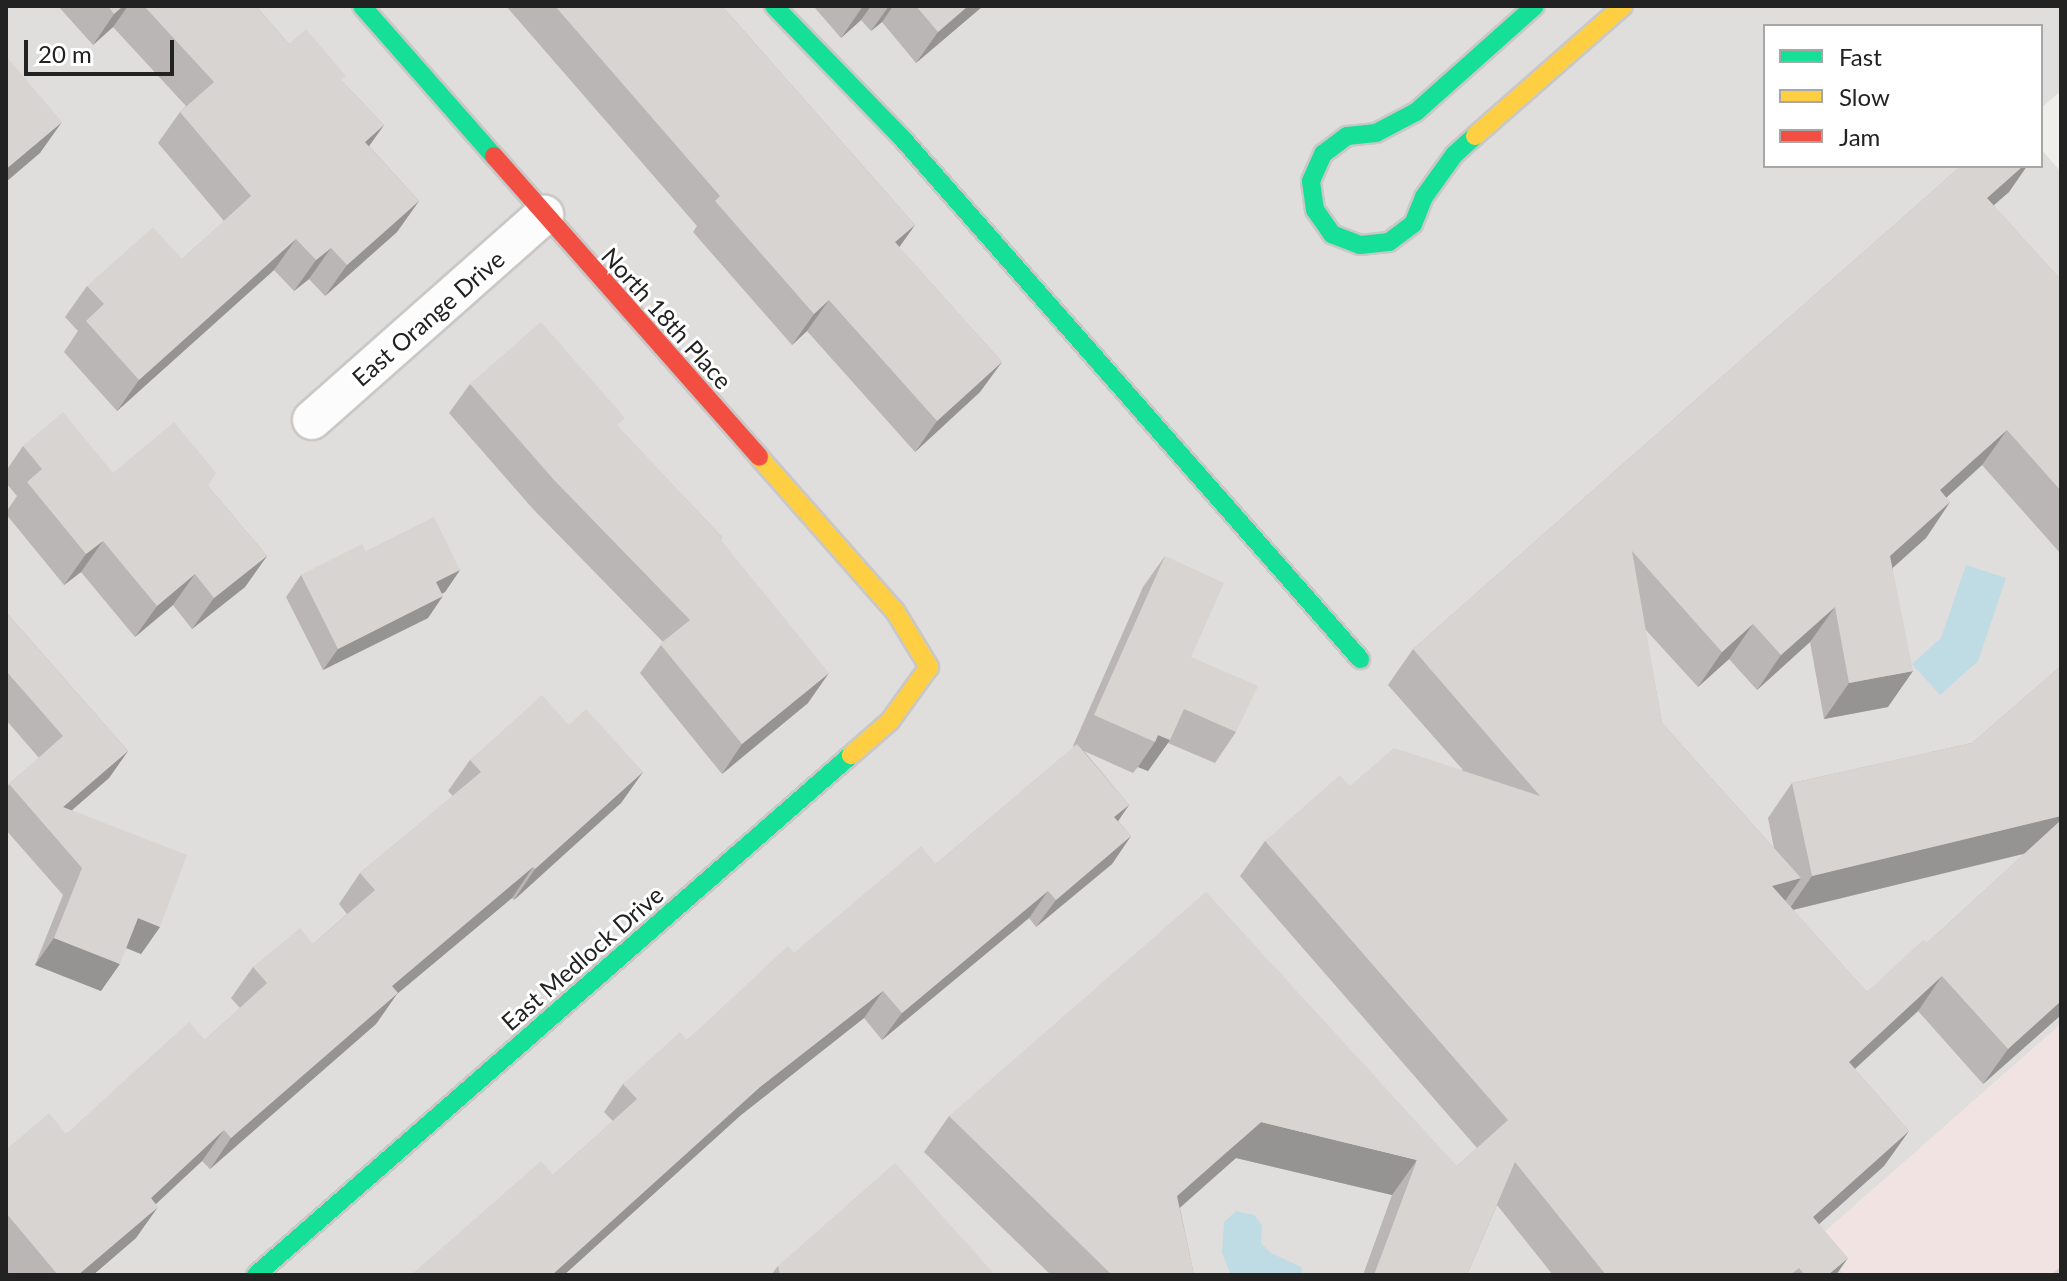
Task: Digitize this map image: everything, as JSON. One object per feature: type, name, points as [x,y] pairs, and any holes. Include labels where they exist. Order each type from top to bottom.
[{"type":"street","name":"North 18th Place","points":[[362,6],[895,611],[929,667]]},
{"type":"street","points":[[774,6],[902,138],[1360,659]]},
{"type":"street","points":[[1535,6],[1416,112],[1376,133],[1347,136],[1323,154],[1311,181],[1315,210],[1332,234],[1360,245],[1389,242],[1413,224],[1424,197],[1454,155],[1623,6]]},
{"type":"street","name":"East Orange Drive","points":[[312,420],[544,215]]},
{"type":"street","name":"East Medlock Drive","points":[[256,1275],[890,721],[929,667]]},
{"type":"shaded area","points":[[6,6],[2061,6],[2061,91],[2043,106],[2043,24],[1763,24],[1763,168],[2043,168],[2043,151],[2061,172],[2061,1024],[1815,1241],[1845,1275],[6,1275]]},
{"type":"shaded area","points":[[2061,1024],[2061,1275],[1845,1275],[1814,1241]]},
{"type":"water","points":[[1966,565],[2006,578],[1978,661],[1940,695],[1912,664],[1941,638]]},
{"type":"water","points":[[1236,1211],[1254,1215],[1262,1225],[1261,1243],[1271,1253],[1301,1267],[1303,1275],[1231,1275],[1222,1253],[1224,1222]]},
{"type":"building","points":[[108,6],[123,6],[114,14]]},
{"type":"building","points":[[144,6],[256,6],[289,44],[306,29],[346,76],[341,80],[384,125],[365,142],[419,201],[347,265],[331,248],[316,260],[296,239],[139,380],[86,321],[104,304],[87,286],[153,227],[182,259],[251,196],[180,112],[214,82]]},
{"type":"building","points":[[555,6],[722,6],[915,225],[895,242],[1002,362],[937,421],[829,300],[814,314],[715,201],[720,196]]},
{"type":"building","points":[[916,6],[968,6],[938,32]]},
{"type":"building","points":[[6,56],[62,122],[6,169]]},
{"type":"building","points":[[1959,168],[2021,168],[1987,198],[2061,280],[2061,491],[2007,430],[1940,490],[1950,502],[1890,556],[1913,671],[1849,683],[1835,607],[1781,655],[1753,624],[1722,652],[1632,551],[1662,723],[1801,878],[1772,886],[1867,992],[1923,940],[1927,943],[2061,820],[2061,1001],[2008,1049],[1942,976],[1849,1062],[1909,1131],[1813,1217],[1848,1258],[1828,1275],[1805,1275],[1799,1268],[1790,1275],[1606,1275],[1515,1162],[1467,1275],[1374,1275],[1417,1160],[1261,1122],[1177,1196],[1194,1275],[1112,1275],[949,1116],[1206,892],[1457,1166],[1508,1120],[1265,841],[1340,775],[1350,786],[1394,748],[1540,796],[1413,649]]},
{"type":"building","points":[[541,322],[625,418],[617,425],[722,537],[720,539],[829,673],[742,744],[660,644],[690,620],[554,480],[470,384]]},
{"type":"building","points":[[63,412],[113,473],[174,422],[216,473],[208,486],[267,556],[214,598],[195,574],[157,606],[103,541],[86,554],[27,482],[42,469],[23,446]]},
{"type":"building","points":[[434,517],[460,570],[436,582],[443,596],[338,649],[301,575],[362,544],[366,551]]},
{"type":"building","points":[[1165,556],[1224,583],[1191,657],[1258,686],[1236,732],[1184,709],[1170,740],[1158,735],[1155,742],[1094,715]]},
{"type":"building","points":[[6,612],[128,751],[63,807],[187,855],[160,927],[138,918],[120,964],[54,938],[82,868],[9,784],[63,736],[6,671]]},
{"type":"building","points":[[2061,666],[2061,816],[1812,876],[1792,783],[1972,743]]},
{"type":"building","points":[[542,695],[569,725],[586,709],[643,772],[535,869],[533,867],[392,986],[398,993],[231,1138],[224,1130],[151,1198],[158,1207],[78,1275],[58,1275],[6,1213],[6,1150],[49,1113],[66,1134],[189,1022],[205,1040],[267,983],[253,967],[300,928],[313,944],[375,890],[360,873],[481,772],[470,760]]},
{"type":"building","points":[[1077,744],[1129,805],[1114,817],[1131,836],[1056,900],[1048,891],[902,1013],[883,991],[760,1087],[552,1275],[411,1275],[541,1161],[553,1175],[637,1099],[623,1084],[680,1032],[687,1040],[788,946],[794,953],[921,846],[936,864]]},
{"type":"building","points":[[895,1163],[995,1275],[780,1275],[778,1266]]},
{"type":"building","points":[[2061,1266],[2061,1275],[2051,1275]]},
{"type":"traffic: fast","points":[[362,6],[494,156]]},
{"type":"traffic: fast","points":[[774,6],[902,138],[1360,659]]},
{"type":"traffic: fast","points":[[1475,136],[1454,155],[1424,197],[1413,224],[1389,242],[1360,245],[1332,234],[1315,210],[1311,181],[1323,154],[1347,136],[1376,133],[1416,112],[1535,6]]},
{"type":"traffic: fast","points":[[256,1275],[851,755]]},
{"type":"traffic: slow","points":[[1475,136],[1623,6]]},
{"type":"traffic: slow","points":[[759,457],[895,611],[929,667],[890,721],[851,755]]},
{"type":"traffic: jam","points":[[494,156],[759,457]]}]
